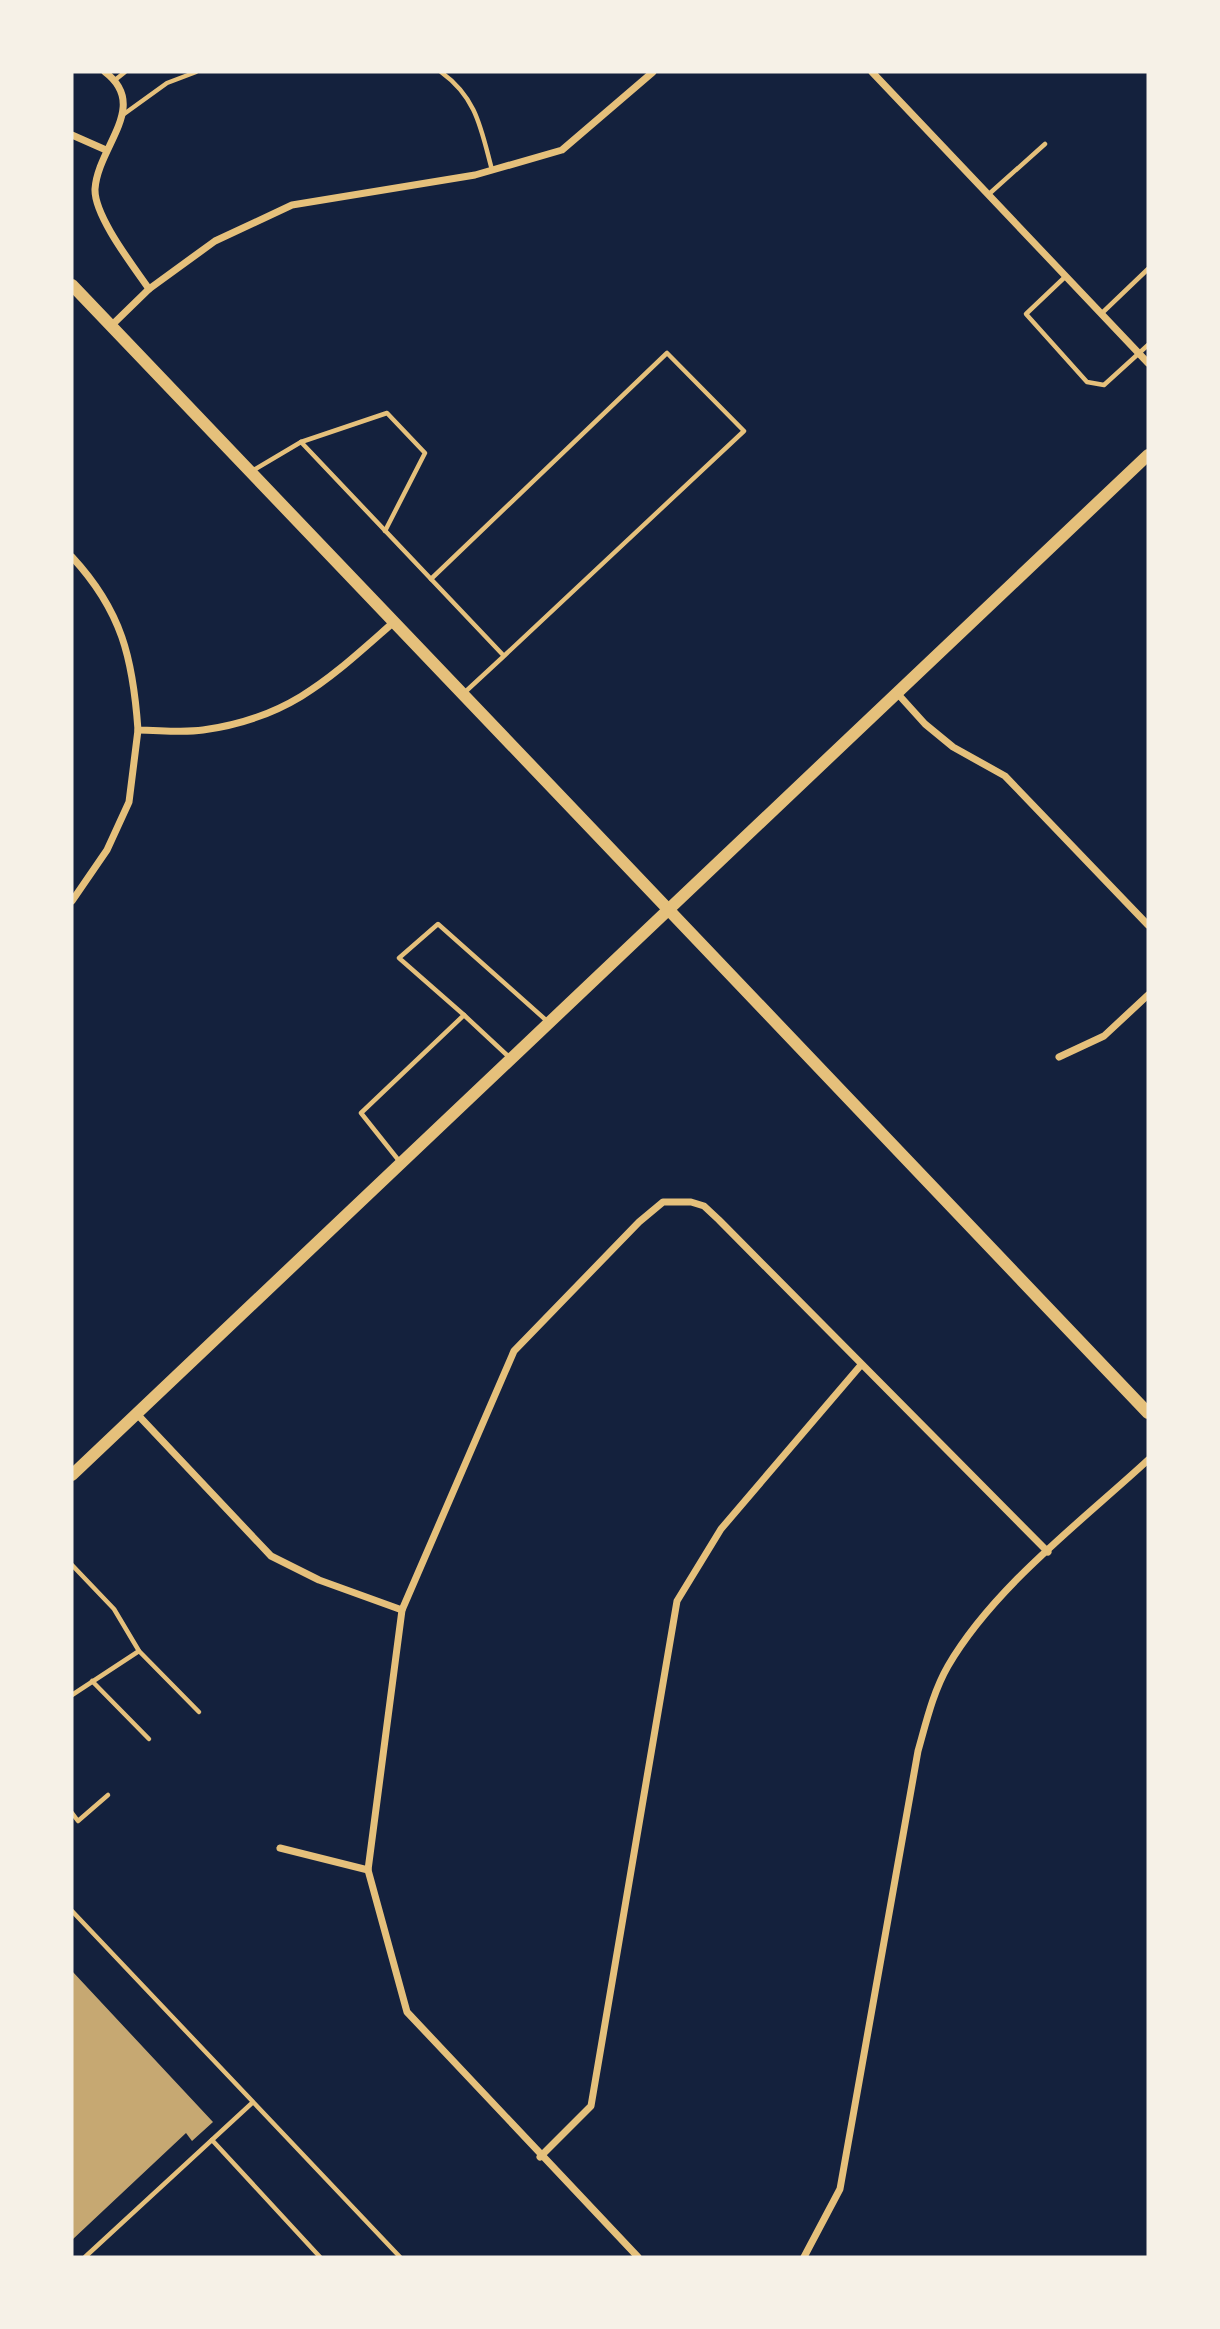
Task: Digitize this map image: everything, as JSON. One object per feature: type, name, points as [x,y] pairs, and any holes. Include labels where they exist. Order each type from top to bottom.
[{"type":"main road","points":[[72,285],[1148,1413]]},
{"type":"main road","points":[[72,1475],[1148,456]]},
{"type":"street","points":[[104,72],[115,80],[125,94],[123,114],[106,150],[95,191],[112,236],[149,289]]},
{"type":"street","points":[[111,326],[149,289],[215,241],[292,205],[492,170],[562,150],[653,72]]},
{"type":"street","points":[[872,72],[1148,363]]},
{"type":"street","points":[[72,135],[106,150]]},
{"type":"street","points":[[72,557],[92,579],[123,638],[134,674],[138,730],[129,802],[107,850],[72,901]]},
{"type":"street","points":[[138,730],[201,730],[258,719],[327,682],[395,621]]},
{"type":"street","points":[[896,692],[925,724],[953,747],[1005,776],[1148,925]]},
{"type":"street","points":[[1059,1057],[1104,1036],[1148,995]]},
{"type":"street","points":[[638,2257],[540,2157],[407,2012],[368,1870],[402,1609],[514,1351],[639,1222],[663,1202],[677,1200],[704,1206],[1048,1552]]},
{"type":"street","points":[[540,2157],[591,2106],[677,1601],[721,1529],[861,1365]]},
{"type":"street","points":[[137,1413],[271,1556],[319,1580],[402,1609]]},
{"type":"street","points":[[804,2257],[840,2189],[918,1751],[932,1701],[948,1666],[999,1598],[1148,1460]]},
{"type":"street","points":[[280,1848],[368,1870]]},
{"type":"lane","points":[[115,80],[125,72]]},
{"type":"lane","points":[[123,114],[167,83],[196,72]]},
{"type":"lane","points":[[441,72],[462,87],[479,122],[492,170]]},
{"type":"lane","points":[[989,194],[1045,144]]},
{"type":"lane","points":[[1101,314],[1148,269]]},
{"type":"lane","points":[[1066,276],[1026,314],[1087,382],[1104,385],[1148,345]]},
{"type":"lane","points":[[430,579],[667,353],[744,431],[464,693]]},
{"type":"lane","points":[[251,471],[301,442],[387,413],[425,453],[385,531]]},
{"type":"lane","points":[[301,442],[504,656]]},
{"type":"lane","points":[[512,1060],[399,958],[438,924],[550,1024]]},
{"type":"lane","points":[[402,1164],[361,1113],[464,1015]]},
{"type":"lane","points":[[72,1565],[114,1609],[138,1651],[199,1712]]},
{"type":"lane","points":[[72,1695],[138,1651]]},
{"type":"lane","points":[[92,1681],[149,1739]]},
{"type":"lane","points":[[72,1813],[78,1821],[108,1795]]},
{"type":"lane","points":[[72,1910],[400,2257]]},
{"type":"lane","points":[[85,2257],[252,2103]]},
{"type":"lane","points":[[212,2140],[320,2257]]},
{"type":"building","points":[[72,1971],[213,2122],[192,2141],[186,2133],[72,2240]]}]
